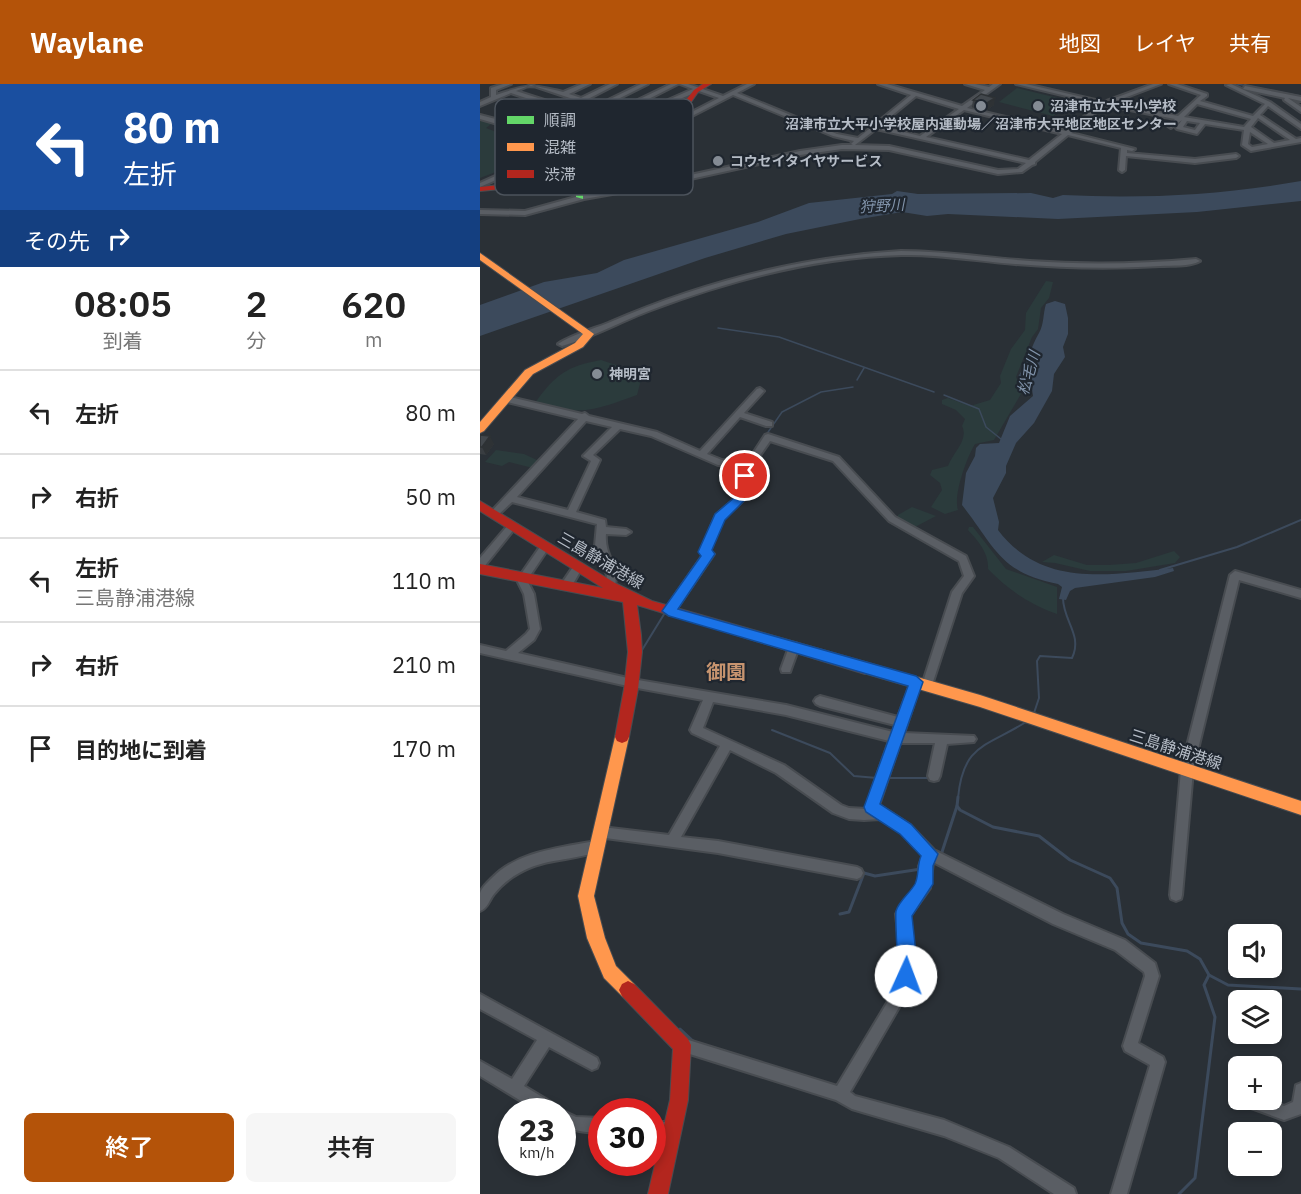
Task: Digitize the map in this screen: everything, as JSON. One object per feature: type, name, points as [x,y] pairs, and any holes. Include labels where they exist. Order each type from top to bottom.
[{"type":"main road","points":[[480,187],[495,186]]},
{"type":"main road","points":[[480,256],[588,333],[582,343],[536,367],[506,399],[485,416],[480,429]]},
{"type":"main road","name":"三島静浦港線","points":[[480,506],[630,598],[922,683],[1301,808]]},
{"type":"main road","points":[[480,567],[523,578],[630,598],[629,608],[635,638],[632,683],[603,833],[595,847],[586,896],[596,938],[610,972],[682,1045],[683,1058],[672,1130],[658,1194]]},
{"type":"street","points":[[494,98],[495,87],[508,84]]},
{"type":"street","points":[[480,104],[531,84],[578,99]]},
{"type":"street","points":[[564,94],[587,84]]},
{"type":"street","points":[[583,99],[614,84]]},
{"type":"street","points":[[614,99],[645,84]]},
{"type":"street","points":[[644,99],[675,84]]},
{"type":"street","points":[[683,84],[701,88],[723,98]]},
{"type":"street","points":[[693,113],[751,84]]},
{"type":"street","points":[[881,84],[914,95],[1124,150],[1195,161],[1236,156]]},
{"type":"street","points":[[968,84],[989,89]]},
{"type":"street","points":[[921,138],[997,84]]},
{"type":"street","points":[[1019,84],[1136,111],[1247,128],[1273,145]]},
{"type":"street","points":[[693,176],[800,153],[850,147],[896,149],[998,172],[1020,171],[1033,163],[1103,104],[1158,84]]},
{"type":"street","points":[[1171,126],[1204,95],[1172,84]]},
{"type":"street","points":[[1227,84],[1298,98]]},
{"type":"street","points":[[1227,84],[1267,103],[1301,127]]},
{"type":"street","points":[[674,99],[701,88]]},
{"type":"street","points":[[510,91],[535,99]]},
{"type":"street","points":[[732,93],[835,135],[858,140]]},
{"type":"street","points":[[850,147],[914,95]]},
{"type":"street","points":[[894,98],[906,101]]},
{"type":"street","points":[[1298,98],[1267,103],[1247,128],[1245,145],[1251,149],[1298,141]]},
{"type":"street","points":[[1286,99],[1301,110]]},
{"type":"street","points":[[1196,102],[1255,116],[1298,141]]},
{"type":"street","points":[[1136,111],[1146,103]]},
{"type":"street","points":[[480,117],[495,121]]},
{"type":"street","points":[[1185,120],[1179,128],[1197,132],[1203,123]]},
{"type":"street","points":[[874,127],[1033,163]]},
{"type":"street","points":[[1124,150],[1132,148]]},
{"type":"street","points":[[1122,170],[1124,150]]},
{"type":"street","points":[[480,187],[495,180]]},
{"type":"street","points":[[480,212],[525,213],[592,195]]},
{"type":"street","points":[[562,344],[641,311],[708,288],[770,270],[838,257],[905,253],[1061,265],[1136,266],[1196,261]]},
{"type":"street","points":[[701,455],[760,391]]},
{"type":"street","points":[[506,399],[654,434],[721,463],[750,464]]},
{"type":"street","points":[[739,414],[769,424]]},
{"type":"street","points":[[494,514],[585,416]]},
{"type":"street","points":[[571,513],[596,460],[587,456],[619,425]]},
{"type":"street","points":[[669,611],[709,554],[705,552],[719,517],[742,497],[750,464],[768,437],[836,459],[892,519],[963,559],[969,576],[957,592],[922,683],[900,722],[872,801],[872,807],[906,829],[930,854],[1058,919],[1120,945],[1150,968],[1152,976],[1130,1046],[1158,1062],[1119,1194]]},
{"type":"street","points":[[510,498],[598,520],[604,525],[600,546],[612,575],[610,586]]},
{"type":"street","points":[[480,567],[512,526]]},
{"type":"street","points":[[602,530],[626,532]]},
{"type":"street","points":[[508,654],[530,638],[535,629],[529,594],[523,578],[545,546]]},
{"type":"street","points":[[566,586],[579,567]]},
{"type":"street","points":[[1176,895],[1187,770],[1235,575],[1301,594]]},
{"type":"street","points":[[786,669],[794,647]]},
{"type":"street","points":[[480,649],[632,683],[786,710],[895,738],[970,739]]},
{"type":"street","points":[[710,696],[696,730],[788,774],[827,806],[861,816],[881,813]]},
{"type":"street","points":[[820,701],[900,722]]},
{"type":"street","points":[[934,776],[942,739]]},
{"type":"street","points":[[672,841],[727,744]]},
{"type":"street","points":[[603,833],[672,841],[857,873]]},
{"type":"street","points":[[482,896],[511,868],[531,860],[595,847]]},
{"type":"street","points":[[840,1094],[902,990],[908,963],[903,914],[925,884],[925,866],[930,854]]},
{"type":"street","points":[[480,1001],[592,1063]]},
{"type":"street","points":[[514,1088],[547,1038]]},
{"type":"street","points":[[682,1045],[840,1094],[852,1102],[944,1128],[1004,1152],[1068,1194]]},
{"type":"street","points":[[480,1068],[531,1098]]},
{"type":"street","points":[[1276,1110],[1284,1113],[1300,1107],[1301,1090]]},
{"type":"street","points":[[666,1130],[672,1130]]},
{"type":"shaded area","points":[[1017,88],[1070,101],[1053,116],[999,102]]},
{"type":"shaded area","points":[[480,119],[495,121],[486,128],[495,131],[495,172],[480,178]]},
{"type":"shaded area","points":[[1046,281],[1053,282],[1049,298],[1041,308],[1038,329],[1032,337],[1016,377],[1018,382],[1025,387],[994,440],[975,444],[959,486],[958,510],[945,514],[931,507],[942,490],[940,483],[930,475],[932,470],[948,466],[962,441],[964,431],[962,426],[965,419],[956,410],[942,404],[942,400],[948,398],[970,406],[990,400],[1001,383],[1000,376],[1011,349],[1025,330],[1026,313]]},
{"type":"shaded area","points":[[601,360],[628,369],[631,375],[641,380],[637,395],[587,410],[565,409],[535,403],[549,385],[563,373],[579,365]]},
{"type":"shaded area","points":[[496,450],[524,454],[539,461],[533,468],[509,462],[502,466],[485,462]]},
{"type":"shaded area","points":[[912,507],[936,516],[913,528],[898,519],[898,515]]},
{"type":"shaded area","points":[[969,527],[973,527],[1006,569],[1057,587],[1057,614],[1020,596],[996,577],[988,569],[985,553],[968,530]]},
{"type":"shaded area","points":[[1174,551],[1180,557],[1175,563],[1126,571],[1090,571],[1042,562],[1054,555],[1087,565],[1136,563]]},
{"type":"water","name":"狩野川","points":[[1301,181],[1301,201],[1197,212],[1058,219],[948,214],[927,216],[902,212],[860,219],[786,234],[705,258],[480,336],[480,305],[544,282],[597,273],[624,260],[758,222],[809,203],[892,194],[897,191],[918,194],[1031,193],[1053,198],[1063,195],[1182,195],[1242,190]]},
{"type":"water","name":"松毛川","points":[[1055,301],[1065,304],[1068,318],[1068,334],[1063,347],[1065,357],[1054,374],[1052,391],[1034,423],[1016,443],[1006,466],[1006,473],[993,498],[999,522],[998,530],[1016,549],[1035,561],[1056,569],[1101,574],[1173,568],[1174,571],[1155,577],[1075,588],[1070,591],[1066,600],[1059,599],[1062,587],[1058,584],[1023,573],[1001,556],[962,505],[966,473],[975,456],[976,448],[980,444],[999,443],[1010,416],[1033,396],[1032,389],[1018,377],[1041,330],[1046,304]]},
{"type":"building","points":[[981,94],[995,98],[987,103],[973,100]]},
{"type":"building","points":[[480,435],[490,436],[482,447],[480,447]]},
{"type":"waterway","points":[[1237,84],[1301,96]]},
{"type":"waterway","points":[[718,328],[779,337],[934,392]]},
{"type":"waterway","points":[[857,380],[864,368]]},
{"type":"waterway","points":[[742,486],[741,478],[748,461],[782,412],[821,392],[853,387]]},
{"type":"waterway","points":[[944,395],[979,409],[986,427],[1001,439]]},
{"type":"waterway","points":[[737,506],[746,498]]},
{"type":"waterway","points":[[1160,570],[1237,547],[1301,520]]},
{"type":"waterway","points":[[1034,713],[1039,698],[1037,661],[1040,656],[1072,658],[1075,650],[1074,635],[1063,598]]},
{"type":"waterway","points":[[639,655],[666,611]]},
{"type":"waterway","points":[[958,798],[965,767],[971,757],[988,743],[1026,722]]},
{"type":"waterway","points":[[772,730],[830,753],[854,776],[877,778]]},
{"type":"waterway","points":[[886,778],[931,778]]},
{"type":"waterway","points":[[957,806],[958,797]]},
{"type":"waterway","points":[[941,855],[957,806]]},
{"type":"waterway","points":[[957,806],[960,810],[993,827],[1039,836],[1070,860],[1110,878],[1117,888],[1122,923],[1128,934],[1141,943],[1187,951],[1200,959],[1209,975]]},
{"type":"waterway","points":[[840,914],[849,912],[864,873],[875,876],[921,869]]},
{"type":"waterway","points":[[1179,1194],[1195,1178],[1215,1017],[1204,985],[1209,975]]},
{"type":"waterway","points":[[1209,975],[1228,985],[1301,989]]},
{"type":"waterway","points":[[680,1029],[694,1042]]},
{"type":"traffic: slow","points":[[480,256],[589,334],[579,345],[529,372],[480,429]]},
{"type":"traffic: slow","points":[[865,668],[980,701],[1301,808]]},
{"type":"traffic: slow","points":[[622,737],[586,896],[596,938],[610,972],[628,990]]},
{"type":"traffic: jam","points":[[690,99],[696,91],[708,84]]},
{"type":"traffic: jam","points":[[480,189],[495,188]]},
{"type":"traffic: jam","points":[[480,505],[610,586],[648,605],[865,668]]},
{"type":"traffic: jam","points":[[480,569],[630,598],[635,652],[622,737]]},
{"type":"traffic: jam","points":[[628,990],[682,1045],[679,1100],[658,1194]]},
{"type":"place","name":"沼津市立大平小学校屋内運動場／沼津市大平地区地区センター","points":[[981,106]]},
{"type":"place","name":"沼津市立大平小学校","points":[[1038,106]]},
{"type":"place","name":"コウセイタイヤサービス","points":[[718,161]]},
{"type":"place","name":"神明宮","points":[[597,374]]},
{"type":"district","name":"御園","points":[[726,672]]},
{"type":"route","points":[[745,476],[742,497],[719,517],[705,552],[709,554],[669,611],[916,682],[872,801],[872,807],[906,829],[930,854],[925,866],[925,884],[903,914],[908,963],[906,976]]}]
